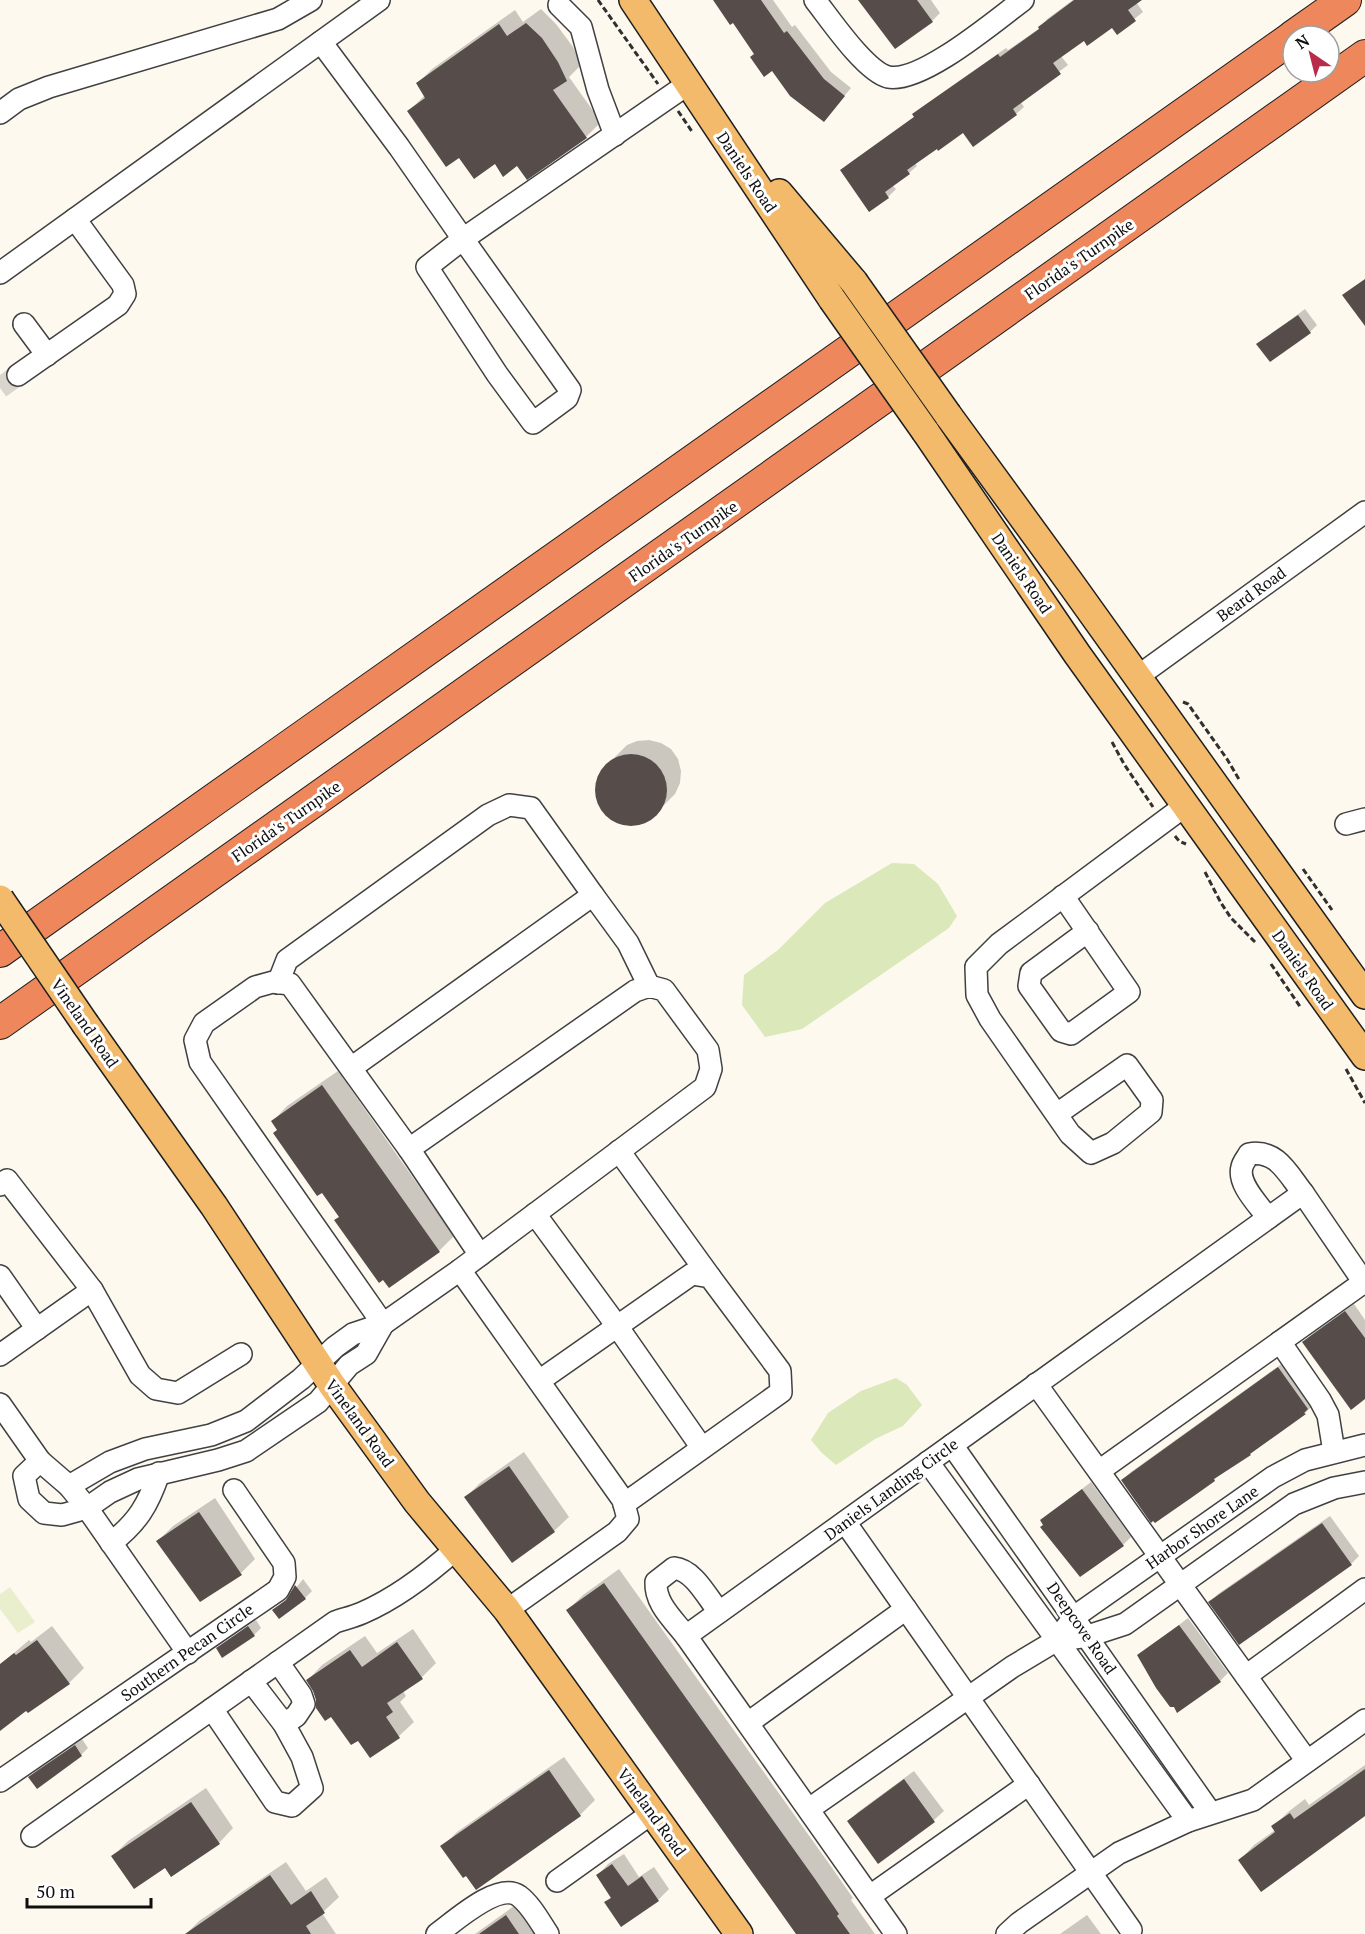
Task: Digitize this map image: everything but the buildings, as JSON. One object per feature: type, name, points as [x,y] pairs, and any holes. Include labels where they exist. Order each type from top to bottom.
[{"type":"highway","points":[[1312,24],[1345,0]]},
{"type":"highway","points":[[0,951],[1281,46]]},
{"type":"highway","name":"Florida's Turnpike","points":[[0,1023],[1365,56]]},
{"type":"main road","name":"Daniels Road","points":[[633,0],[832,298],[1077,654],[1365,1056]]},
{"type":"main road","name":"Daniels Road","points":[[688,84],[854,282],[1365,995]]},
{"type":"main road","points":[[1077,654],[1120,679],[1137,676]]},
{"type":"main road","points":[[1186,805],[1205,804],[1244,825]]},
{"type":"main road","name":"Vineland Road","points":[[0,899],[214,1206],[332,1385],[417,1502],[507,1610],[739,1934]]},
{"type":"street","points":[[0,113],[19,99],[49,87],[278,19],[310,0]]},
{"type":"street","points":[[0,273],[379,0]]},
{"type":"street","points":[[815,0],[866,64],[888,77],[909,75],[937,63],[1023,0]]},
{"type":"street","points":[[557,2],[581,27],[598,90],[615,135]]},
{"type":"street","points":[[321,42],[399,147],[463,239],[570,390],[567,398],[533,423],[496,374],[427,267],[463,239],[688,84]]},
{"type":"street","points":[[18,375],[118,305],[124,294],[123,285],[75,219]]},
{"type":"street","points":[[24,324],[47,355]]},
{"type":"street","name":"Beard Road","points":[[1137,676],[1365,512]]},
{"type":"street","points":[[278,983],[287,960],[488,815],[509,805],[531,808],[628,943],[649,987]]},
{"type":"street","points":[[1057,1114],[1127,1065],[1152,1100],[1151,1112],[1113,1143],[1091,1153],[1071,1134],[1012,1054],[977,995],[976,967],[999,944],[1186,805]]},
{"type":"street","points":[[351,1068],[593,895]]},
{"type":"street","points":[[1063,896],[1088,931],[1129,992],[1071,1034],[1061,1031],[1029,986],[1031,973],[1088,931]]},
{"type":"street","points":[[383,1324],[200,1062],[195,1040],[204,1023],[255,987],[273,982],[290,984],[409,1149],[480,1255]]},
{"type":"street","points":[[69,1486],[110,1462],[145,1449],[212,1435],[246,1420],[301,1379],[353,1334],[383,1324],[460,1270],[705,1087],[711,1069],[708,1050],[664,990],[649,987],[634,991],[409,1149]]},
{"type":"street","points":[[619,1151],[780,1371],[781,1392],[624,1504]]},
{"type":"street","points":[[1099,1471],[1364,1283],[1303,1193],[1277,1160],[1261,1152],[1250,1154],[1242,1164],[1241,1174],[1246,1186],[1268,1218]]},
{"type":"street","points":[[0,1185],[7,1180],[92,1290],[140,1375],[156,1389],[178,1393],[241,1354]]},
{"type":"street","name":"Daniels Landing Circle","points":[[686,1636],[1303,1193]]},
{"type":"street","points":[[535,1214],[702,1448]]},
{"type":"street","points":[[460,1270],[624,1504],[628,1520],[617,1532],[507,1610]]},
{"type":"street","points":[[538,1382],[692,1274],[710,1277]]},
{"type":"street","points":[[0,1276],[37,1329]]},
{"type":"street","points":[[0,1355],[92,1290]]},
{"type":"street","points":[[40,1461],[24,1476],[29,1499],[44,1513],[62,1515],[87,1508],[138,1479],[218,1460],[246,1450],[318,1402],[349,1365],[366,1354],[383,1324]]},
{"type":"street","points":[[1280,1342],[1328,1415],[1334,1452]]},
{"type":"street","points":[[1036,1384],[1307,1761]]},
{"type":"street","points":[[0,1404],[40,1461],[69,1486],[87,1508],[188,1653]]},
{"type":"street","points":[[212,1435],[218,1460]]},
{"type":"street","name":"Deepcove Road","points":[[952,1445],[1210,1812]]},
{"type":"street","name":"Harbor Shore Lane","points":[[809,1809],[1012,1667],[1057,1640],[1074,1617],[1273,1477],[1305,1460],[1365,1445]]},
{"type":"street","name":"Deepcove Road","points":[[928,1462],[1188,1821]]},
{"type":"street","points":[[111,1543],[143,1512],[159,1473]]},
{"type":"street","name":"Harbor Shore Lane","points":[[1057,1640],[1088,1636],[1125,1624],[1294,1504],[1334,1488],[1365,1482]]},
{"type":"street","name":"Southern Pecan Circle","points":[[0,1781],[278,1590],[285,1578],[284,1563],[234,1490]]},
{"type":"street","points":[[845,1522],[1131,1930]]},
{"type":"street","points":[[32,1836],[334,1622],[360,1614],[389,1600],[429,1573],[456,1549]]},
{"type":"street","points":[[718,1612],[690,1575],[681,1569],[674,1568],[656,1582],[658,1600],[748,1723],[896,1934]]},
{"type":"street","points":[[1246,1676],[1365,1589]]},
{"type":"street","points":[[748,1723],[906,1609]]},
{"type":"street","points":[[278,1662],[301,1695],[304,1704],[290,1720]]},
{"type":"street","points":[[212,1709],[275,1802],[292,1806],[312,1788],[290,1720],[251,1681]]},
{"type":"street","points":[[1007,1934],[1119,1853],[1210,1812],[1253,1800],[1365,1720]]},
{"type":"street","points":[[870,1896],[1029,1784]]},
{"type":"street","points":[[557,1881],[652,1813]]},
{"type":"street","points":[[437,1934],[491,1896],[504,1892],[517,1894],[528,1904],[548,1934]]},
{"type":"green space","points":[[892,863],[914,864],[938,884],[957,916],[949,928],[802,1029],[765,1037],[742,1005],[744,975],[778,950],[825,903]]},
{"type":"green space","points":[[896,1378],[907,1385],[922,1405],[903,1426],[875,1439],[836,1465],[811,1440],[828,1413],[861,1391]]},
{"type":"green space","points":[[10,1587],[35,1622],[18,1633],[0,1609],[0,1594]]},
{"type":"tunnel","points":[[0,388],[18,375]]}]
